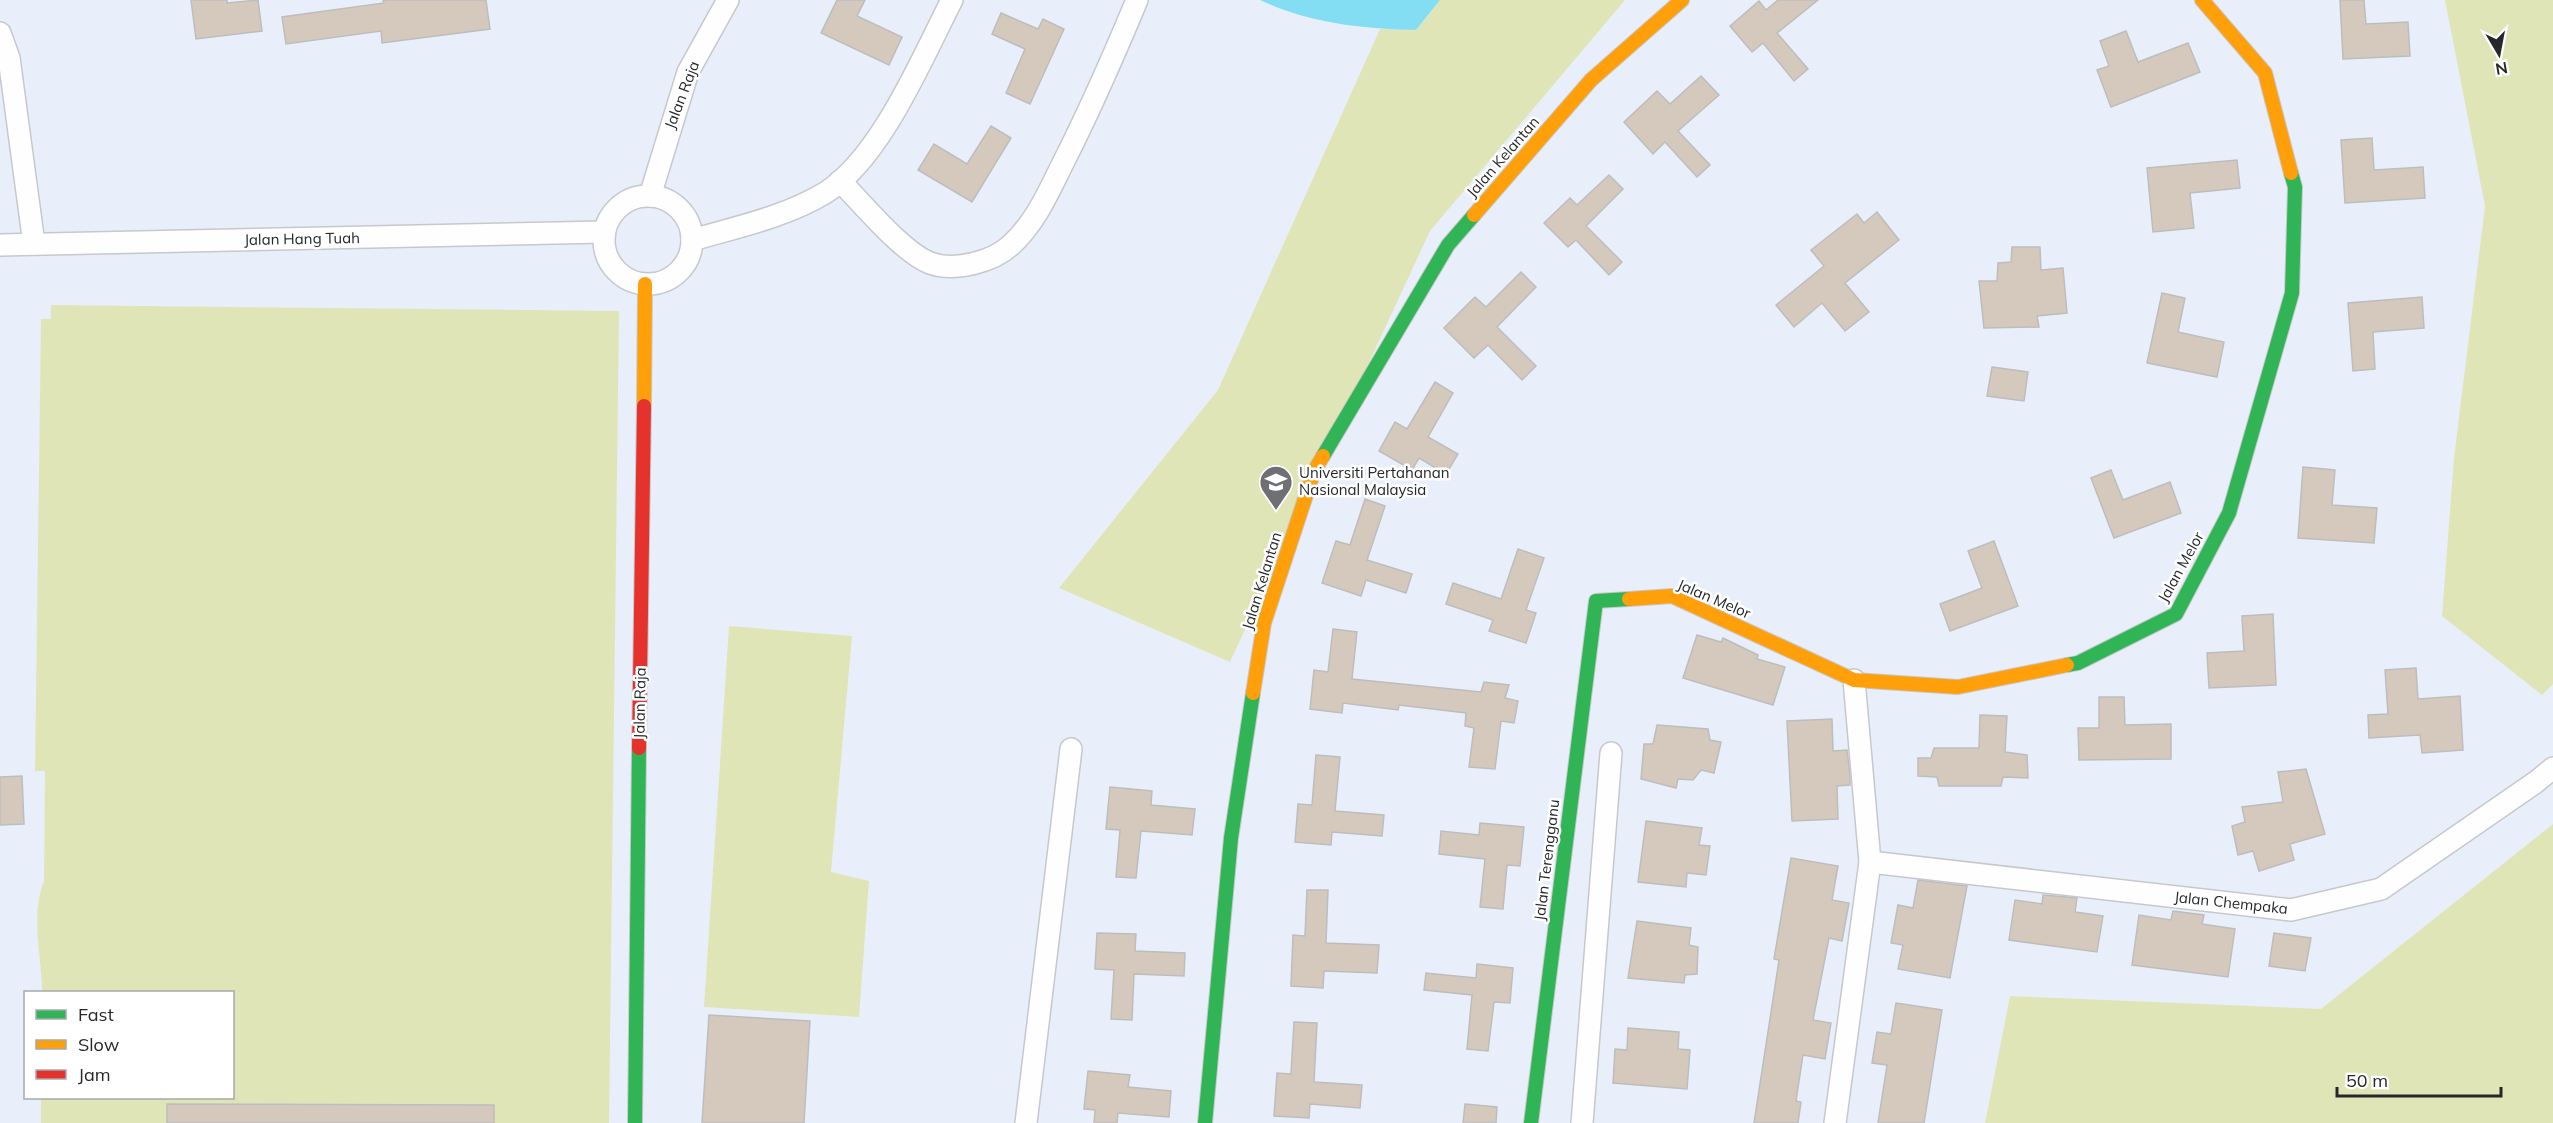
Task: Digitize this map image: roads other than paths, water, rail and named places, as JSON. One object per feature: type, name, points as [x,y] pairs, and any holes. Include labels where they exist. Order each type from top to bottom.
[{"type":"street","name":"Jalan Raja","points":[[650,196],[688,72],[728,0]]},
{"type":"street","points":[[692,240],[798,207],[826,192],[840,181],[880,138],[952,0]]},
{"type":"street","points":[[840,181],[911,254],[933,264],[959,266],[988,259],[1010,247],[1037,214],[1095,100],[1137,0]]},
{"type":"street","name":"Jalan Kelantan","points":[[1205,1123],[1231,838],[1264,623],[1314,471],[1448,245],[1591,80],[1682,0]]},
{"type":"street","name":"Jalan Melor","points":[[1596,601],[1672,596],[1854,680],[1958,687],[2078,663],[2176,614],[2229,513],[2292,293],[2295,187],[2265,73],[2202,0]]},
{"type":"street","points":[[0,33],[9,58],[34,244]]},
{"type":"street","points":[[650,196],[663,199],[675,205],[687,221],[692,240],[690,254],[683,267],[672,277],[645,284],[630,281],[613,267],[604,247],[604,232],[610,217],[634,198],[650,196]]},
{"type":"street","name":"Jalan Hang Tuah","points":[[0,245],[604,232]]},
{"type":"street","name":"Jalan Raja","points":[[635,1123],[645,284]]},
{"type":"street","name":"Jalan Terengganu","points":[[1531,1123],[1596,601]]},
{"type":"street","points":[[1835,1123],[1870,862],[1854,680]]},
{"type":"street","points":[[1026,1123],[1071,749]]},
{"type":"street","points":[[1582,1123],[1611,753]]},
{"type":"street","name":"Jalan Chempaka","points":[[1870,862],[2291,910],[2381,889],[2553,768]]},
{"type":"water","points":[[1260,0],[1440,0],[1416,30],[1336,23],[1297,14]]},
{"type":"place","name":"Universiti Pertahanan Nasional Malaysia","points":[[1276,511]]}]
